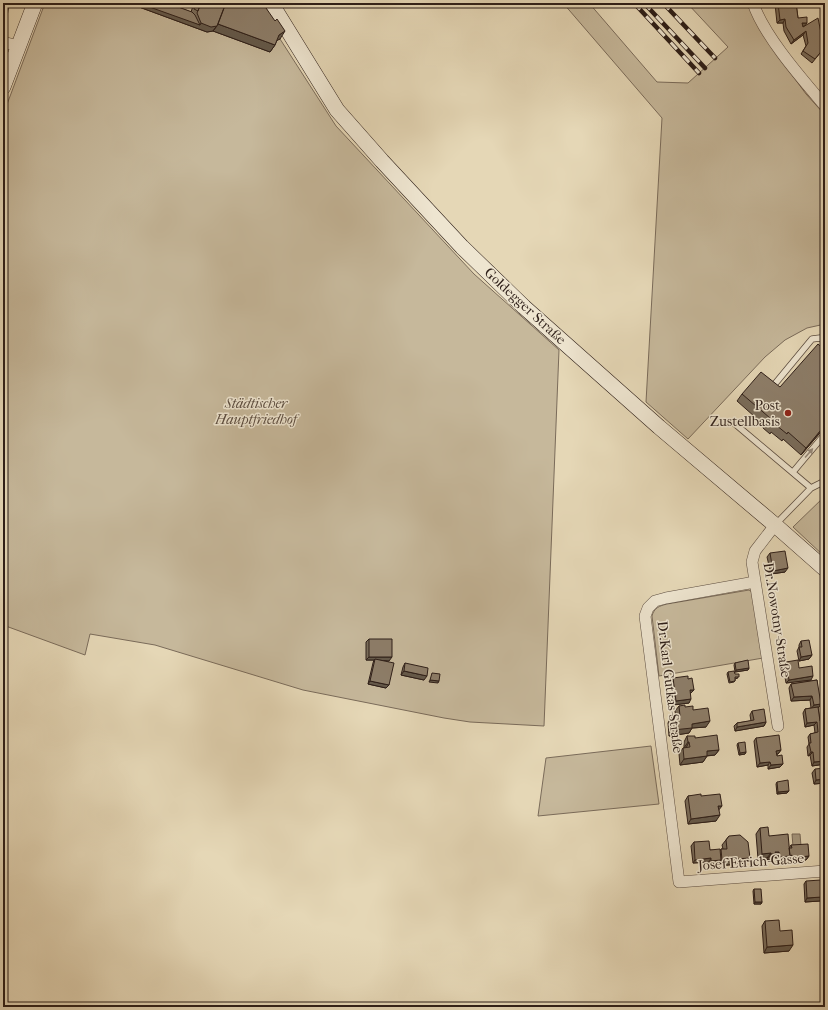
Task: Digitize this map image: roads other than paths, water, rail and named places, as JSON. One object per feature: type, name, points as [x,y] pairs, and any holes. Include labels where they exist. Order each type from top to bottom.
[{"type":"street","points":[[3,86],[35,3]]},
{"type":"street","name":"Goldegger Straße","points":[[271,3],[337,110],[379,158],[462,247],[519,302],[654,422],[825,569]]},
{"type":"street","points":[[753,3],[765,28],[780,50],[812,92],[825,106]]},
{"type":"street","points":[[3,42],[18,46]]},
{"type":"street","name":"Dr.Nowotny-Straße","points":[[775,525],[752,557],[778,726]]},
{"type":"street","name":"Dr.Karl Gutkas-Straße","points":[[679,882],[645,616],[648,608],[655,601],[755,582]]},
{"type":"street","name":"Josef Etrich-Gasse","points":[[679,882],[825,871]]},
{"type":"lane","points":[[774,385],[812,339],[825,339]]},
{"type":"lane","points":[[734,423],[811,488]]},
{"type":"lane","points":[[792,472],[825,434]]},
{"type":"lane","points":[[775,525],[811,488],[825,481]]},
{"type":"railway","points":[[634,3],[699,73]]},
{"type":"railway","points":[[644,3],[705,68]]},
{"type":"railway","points":[[663,3],[715,58]]},
{"type":"place","name":"Post Zustellbasis","points":[[788,413]]},
{"type":"park label","name":"Städtischer Hauptfriedhof","points":[[256,412]]}]
